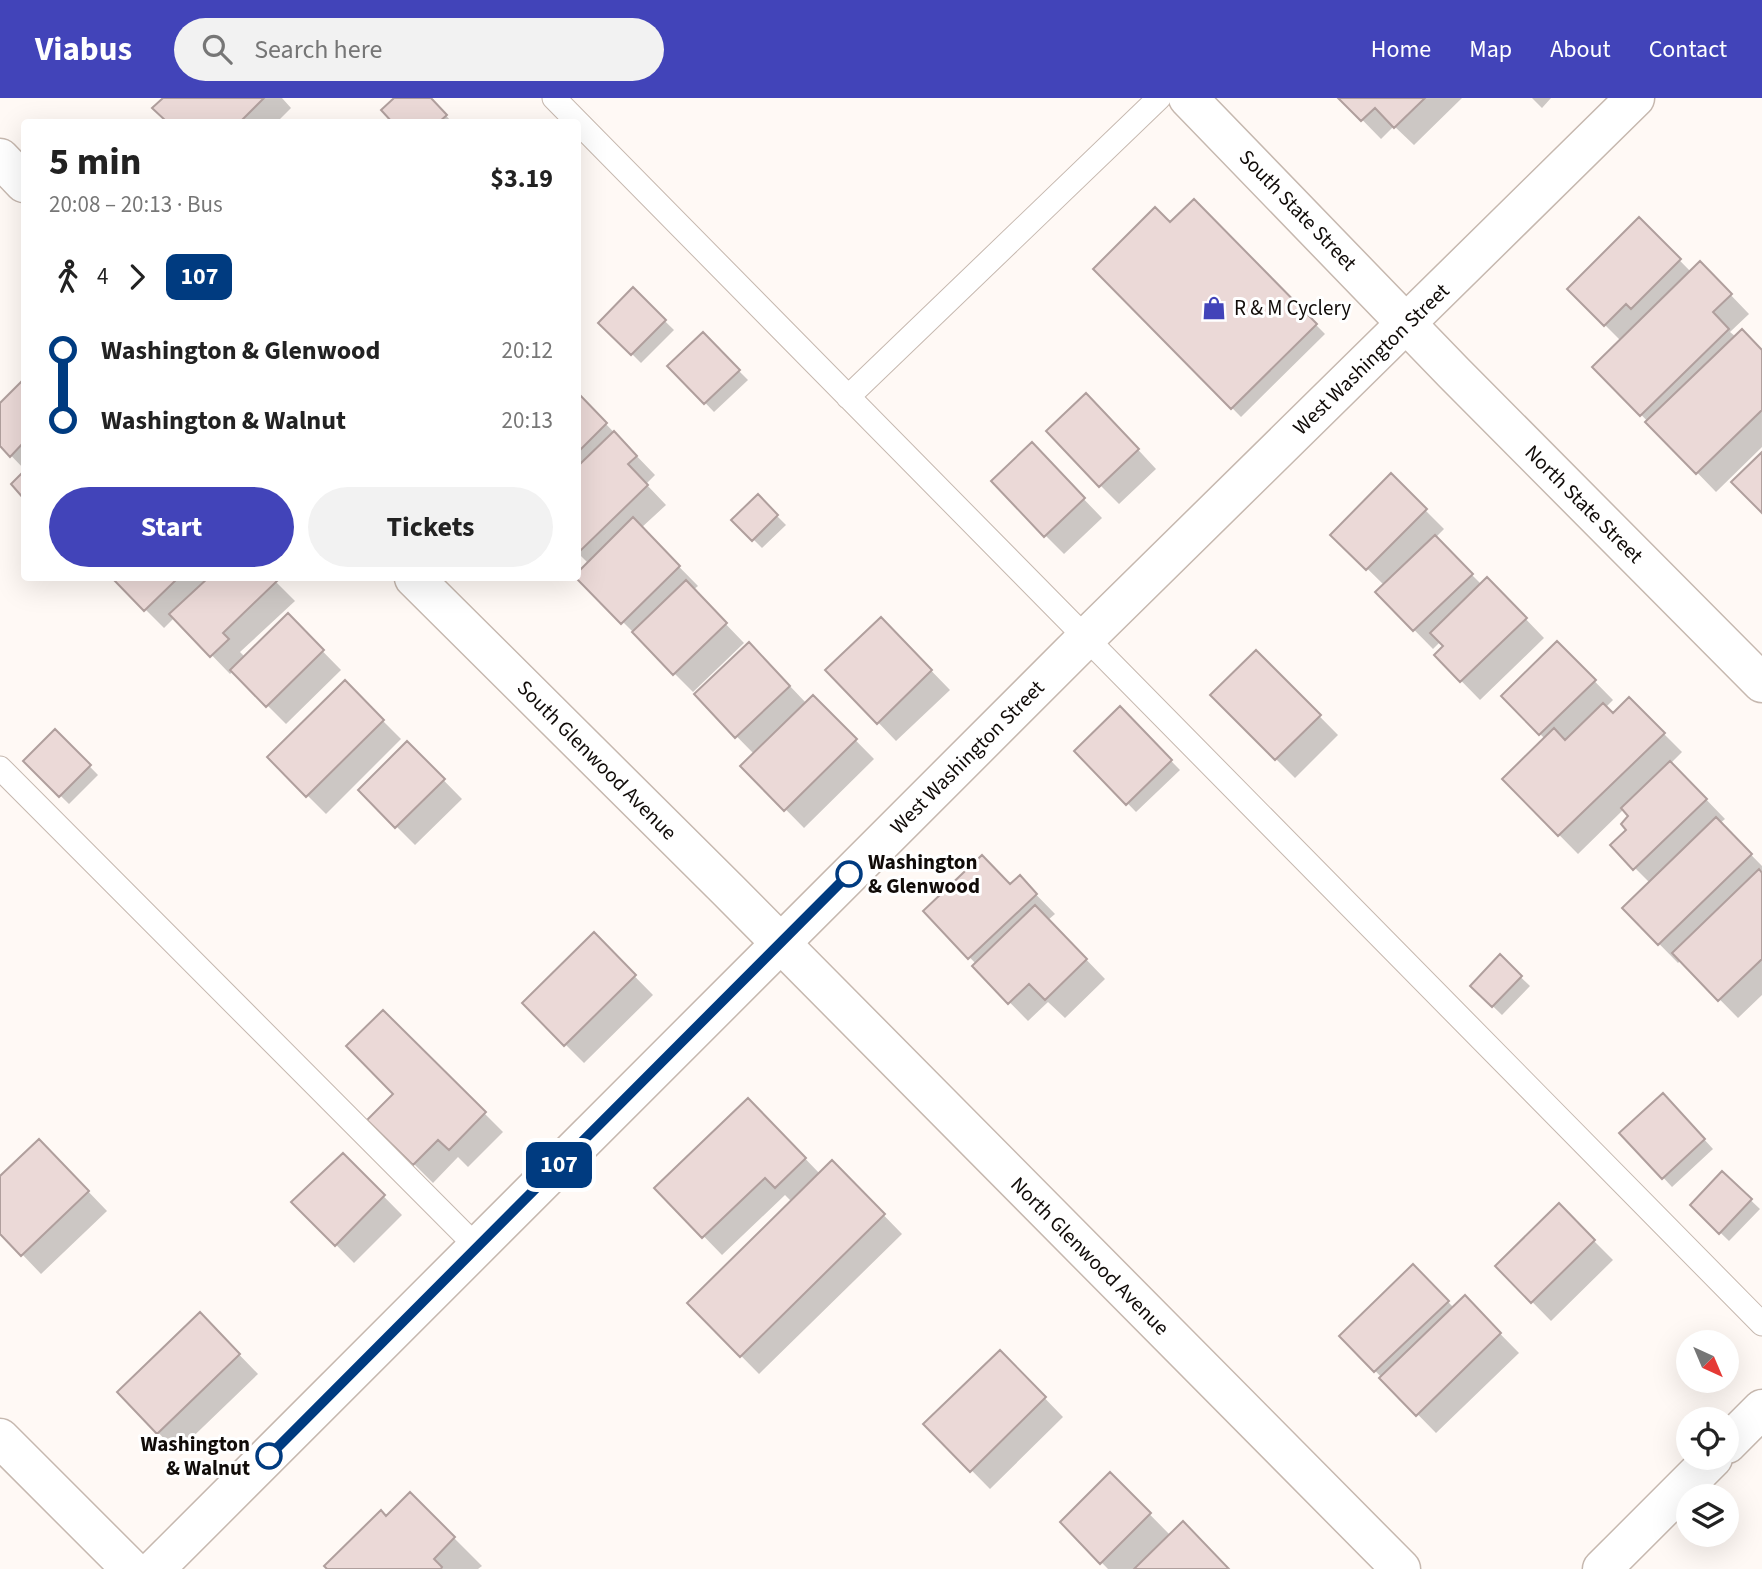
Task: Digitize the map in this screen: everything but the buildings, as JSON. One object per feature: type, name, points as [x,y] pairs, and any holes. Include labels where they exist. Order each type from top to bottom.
[{"type":"street","name":"South State Street","points":[[1188,98],[1407,323]]},
{"type":"street","name":"West Washington Street","points":[[155,1569],[779,943],[1635,98]]},
{"type":"street","points":[[0,159],[21,180]]},
{"type":"street","name":"North State Street","points":[[1407,323],[1762,683]]},
{"type":"street","name":"South Glenwood Avenue","points":[[417,581],[779,943]]},
{"type":"street","name":"North Glenwood Avenue","points":[[779,943],[1401,1569]]},
{"type":"street","points":[[1739,1432],[1762,1409]]},
{"type":"street","points":[[0,1438],[131,1569]]},
{"type":"street","points":[[1602,1569],[1701,1470]]},
{"type":"lane","points":[[554,98],[575,119]]},
{"type":"lane","points":[[848,397],[1160,98]]},
{"type":"lane","points":[[581,125],[1762,1324]]},
{"type":"lane","points":[[0,768],[477,1247]]},
{"type":"bus line","name":"107","points":[[269,1456],[849,874]]},
{"type":"place","name":"R & M Cyclery","points":[[1214,308]]},
{"type":"place","name":"Washington & Glenwood","points":[[849,874]]},
{"type":"place","name":"Washington & Walnut","points":[[269,1456]]}]
